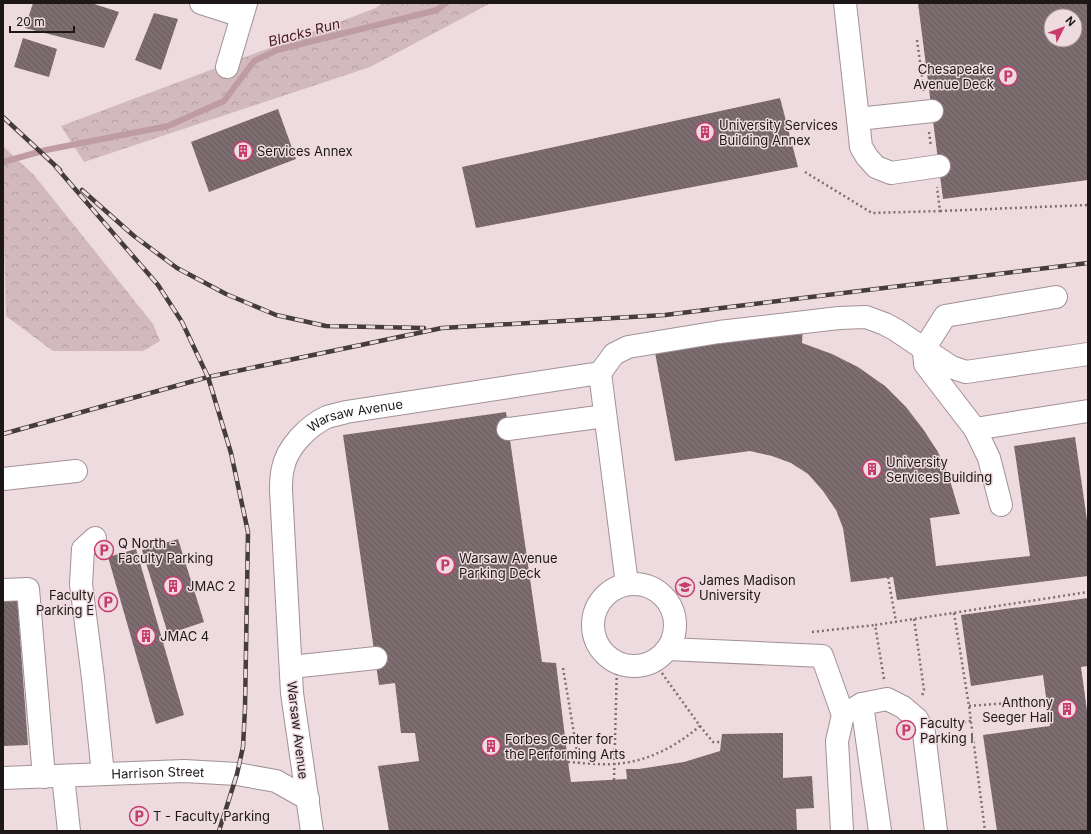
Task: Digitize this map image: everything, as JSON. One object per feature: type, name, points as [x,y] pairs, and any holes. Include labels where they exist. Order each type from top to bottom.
[{"type":"street","points":[[201,3],[244,9],[227,67]]},
{"type":"street","points":[[845,3],[861,147],[876,167],[891,173],[939,166]]},
{"type":"street","points":[[858,119],[932,111]]},
{"type":"street","points":[[1001,505],[989,458],[976,429],[925,364],[924,349],[945,316],[1056,297]]},
{"type":"street","points":[[627,584],[600,373],[614,354],[628,347],[719,332],[839,318],[866,317],[885,324],[951,367],[966,372],[1088,354]]},
{"type":"street","name":"Warsaw Avenue","points":[[312,831],[292,693],[281,490],[283,468],[290,452],[301,437],[315,425],[328,417],[346,412],[600,373]]},
{"type":"street","points":[[976,429],[1088,411]]},
{"type":"street","points":[[508,429],[605,416]]},
{"type":"street","points":[[3,478],[76,471]]},
{"type":"street","points":[[94,538],[83,549],[81,584],[103,774]]},
{"type":"street","points":[[661,655],[674,636],[676,626],[672,608],[664,596],[656,590],[642,584],[627,584],[613,589],[606,594],[597,607],[592,621],[593,629],[596,643],[602,651],[617,663],[634,666],[661,655],[822,656],[843,715],[837,741],[842,831]]},
{"type":"street","points":[[3,590],[28,589],[53,776],[69,831]]},
{"type":"street","points":[[291,668],[376,658]]},
{"type":"street","points":[[843,715],[862,704],[887,699],[903,707],[919,723],[924,733],[936,831]]},
{"type":"street","points":[[862,704],[880,831]]},
{"type":"street","name":"Harrison Street","points":[[3,778],[184,771],[238,774],[276,781],[308,799]]},
{"type":"path","points":[[940,211],[1088,205]]},
{"type":"path","points":[[888,577],[896,622]]},
{"type":"path","points":[[887,699],[875,625],[1088,592]]},
{"type":"path","points":[[954,613],[969,706],[984,831]]},
{"type":"path","points":[[914,619],[924,690],[919,723],[971,722]]},
{"type":"path","points":[[661,655],[700,726],[713,742],[720,742]]},
{"type":"path","points":[[614,780],[617,663]]},
{"type":"path","points":[[563,668],[580,763]]},
{"type":"path","points":[[969,706],[1046,700]]},
{"type":"path","points":[[568,762],[614,764],[642,760],[665,751],[685,739],[700,726]]},
{"type":"green space","points":[[382,3],[491,3],[370,67],[84,162],[61,126],[376,8]]},
{"type":"green space","points":[[3,146],[34,175],[153,324],[160,341],[143,351],[53,351],[6,316],[3,243]]},
{"type":"building","points":[[33,3],[91,3],[119,12],[104,48],[25,28]]},
{"type":"building","name":"Chesapeake Avenue Deck","points":[[918,3],[1088,3],[1088,180],[943,199]]},
{"type":"building","points":[[154,13],[178,19],[161,70],[135,60]]},
{"type":"building","points":[[23,38],[57,49],[49,77],[14,67]]},
{"type":"building","name":"University Services Building Annex","points":[[780,98],[798,167],[476,228],[462,167]]},
{"type":"building","name":"Services Annex","points":[[278,109],[296,159],[209,192],[191,142]]},
{"type":"building","name":"University Services Building","points":[[803,326],[802,343],[832,354],[858,367],[885,386],[906,407],[938,452],[949,477],[960,514],[930,518],[936,566],[1030,556],[1014,446],[1075,437],[1088,527],[1088,576],[897,600],[893,577],[851,582],[843,528],[836,510],[823,491],[808,474],[791,463],[772,456],[750,451],[675,461],[654,347]]},
{"type":"building","points":[[506,412],[542,662],[556,663],[571,782],[627,779],[626,769],[639,769],[684,762],[720,751],[722,734],[783,733],[783,778],[812,776],[814,808],[796,809],[797,831],[389,831],[378,766],[419,761],[415,733],[401,733],[395,683],[379,685],[343,435]]},
{"type":"building","name":"JMAC 2","points":[[178,539],[204,622],[168,634],[142,550]]},
{"type":"building","name":"JMAC 4","points":[[136,549],[184,715],[156,724],[108,557]]},
{"type":"building","points":[[3,597],[17,597],[28,745],[3,746]]},
{"type":"building","name":"Anthony Seeger Hall","points":[[1088,598],[1088,666],[1081,667],[1088,718],[1088,831],[997,831],[983,735],[1050,726],[1043,675],[971,686],[961,615]]},
{"type":"waterway","name":"Blacks Run","points":[[3,162],[46,150],[168,126],[224,101],[254,61],[277,50],[437,10],[446,3]]},
{"type":"railway","points":[[3,117],[60,170]]},
{"type":"railway","points":[[56,167],[158,285],[182,322],[208,377],[231,453],[248,532],[245,708],[243,747],[237,774],[219,831]]},
{"type":"railway","points":[[82,190],[134,236],[177,268],[226,294],[276,315],[326,326],[424,328]]},
{"type":"railway","points":[[3,434],[208,377],[442,328],[665,315],[1088,263]]},
{"type":"place","name":"Chesapeake Avenue Deck","points":[[1008,76]]},
{"type":"place","name":"University Services Building Annex","points":[[705,132]]},
{"type":"place","name":"Services Annex","points":[[243,151]]},
{"type":"place","name":"University Services Building","points":[[872,469]]},
{"type":"place","name":"Q North - Faculty Parking","points":[[104,550]]},
{"type":"place","name":"Warsaw Avenue Parking Deck","points":[[445,565]]},
{"type":"place","name":"JMAC 2","points":[[173,586]]},
{"type":"place","name":"James Madison University","points":[[685,587]]},
{"type":"place","name":"Faculty Parking E","points":[[108,602]]},
{"type":"place","name":"JMAC 4","points":[[146,636]]},
{"type":"place","name":"Anthony Seeger Hall","points":[[1067,709]]},
{"type":"place","name":"Faculty Parking I","points":[[906,730]]},
{"type":"place","name":"Forbes Center for the Performing Arts","points":[[491,746]]},
{"type":"place","name":"T - Faculty Parking","points":[[139,816]]}]
